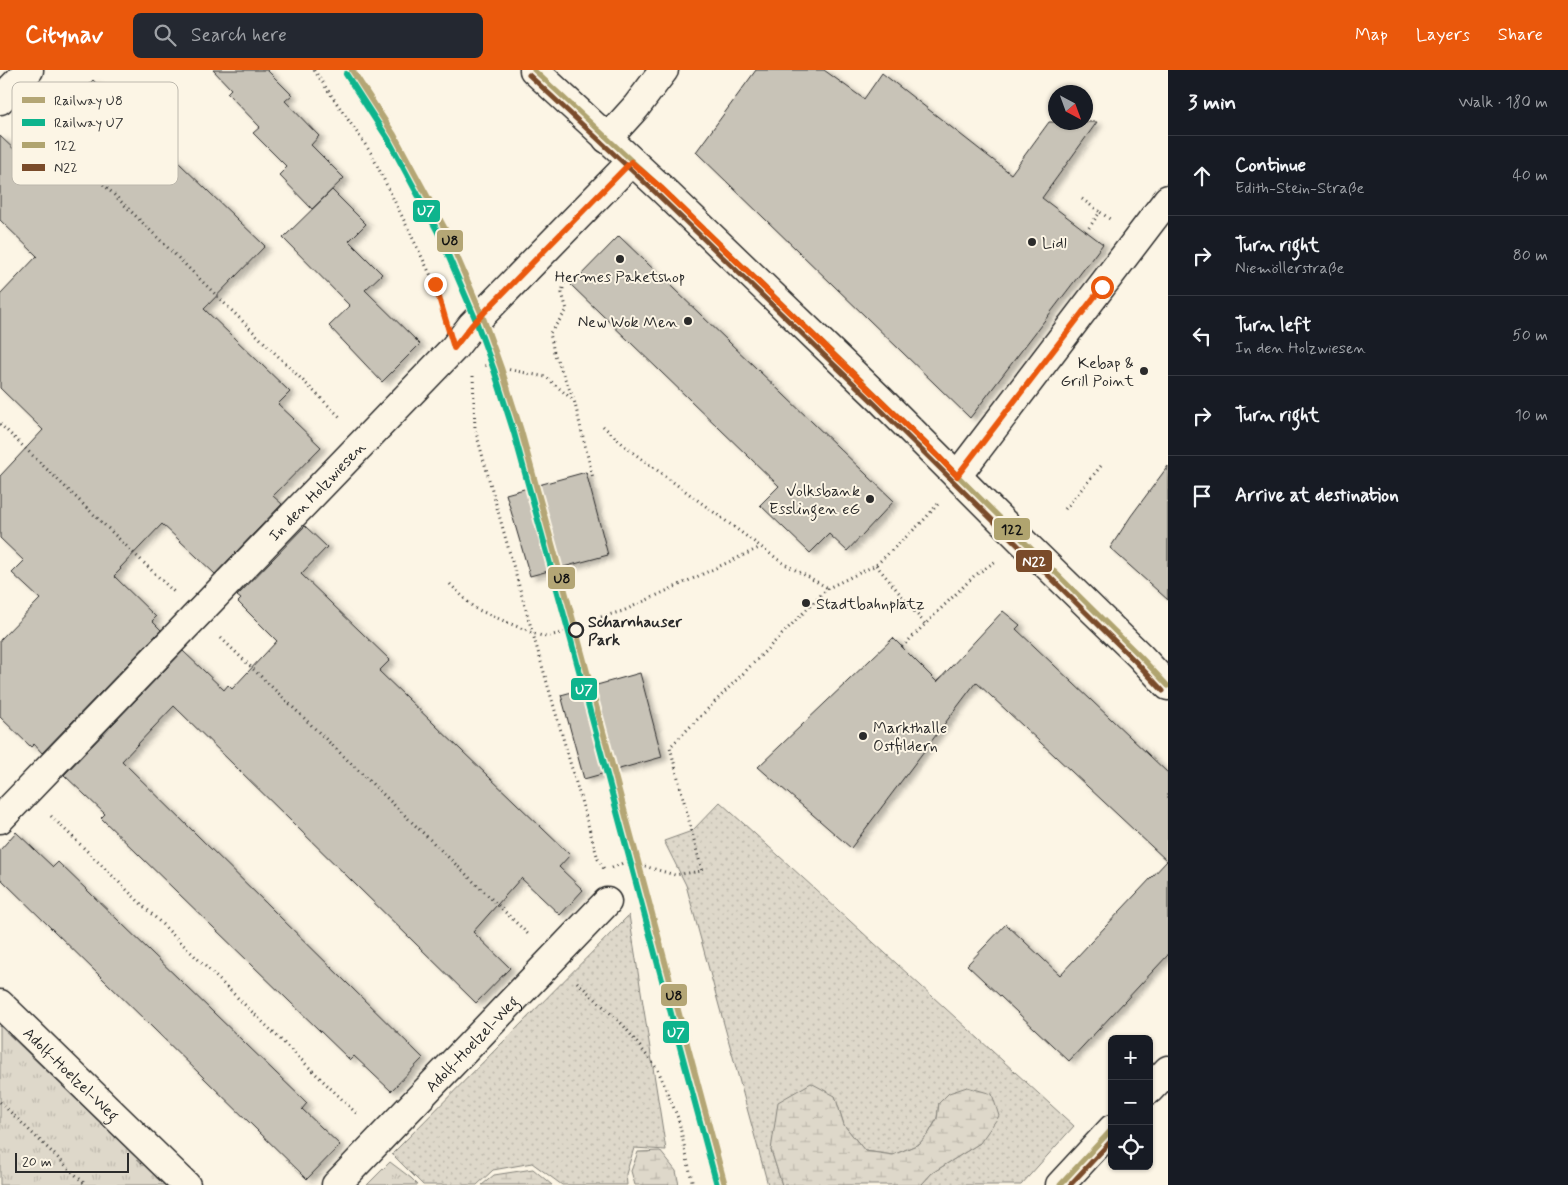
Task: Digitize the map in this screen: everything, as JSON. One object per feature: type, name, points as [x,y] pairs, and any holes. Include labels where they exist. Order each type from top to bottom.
[{"type":"street","points":[[17,82],[29,70]]},
{"type":"street","points":[[534,70],[661,188],[880,399],[1168,686]]},
{"type":"street","points":[[607,139],[636,107],[664,70]]},
{"type":"street","name":"In den Holzwiesen","points":[[0,819],[454,348],[472,325],[631,162]]},
{"type":"street","points":[[957,476],[1168,199]]},
{"type":"street","name":"Adolf-Hoelzel-Weg","points":[[336,1185],[607,902]]},
{"type":"street","name":"Adolf-Hoelzel-Weg","points":[[0,1004],[186,1185]]},
{"type":"street","points":[[1153,1086],[1168,1070]]},
{"type":"street","points":[[1060,1185],[1108,1133]]},
{"type":"path","points":[[314,70],[371,154],[435,284],[454,348],[464,366],[474,377],[475,428],[587,822],[598,859],[605,871],[627,861],[675,875],[702,871],[670,747],[828,588],[876,565],[935,510],[957,476]]},
{"type":"path","points":[[97,185],[365,441]]},
{"type":"path","points":[[1082,199],[1100,212]]},
{"type":"path","points":[[564,283],[562,293],[567,310],[550,333],[554,354],[574,400],[593,478]]},
{"type":"path","points":[[474,377],[486,365],[546,377],[574,400]]},
{"type":"path","points":[[0,424],[624,1026],[658,1070],[678,1118],[694,1185]]},
{"type":"path","points":[[603,426],[627,448],[783,563],[828,588]]},
{"type":"path","points":[[1065,509],[1101,466]]},
{"type":"path","points":[[601,617],[623,611],[761,547]]},
{"type":"path","points":[[902,647],[974,576],[1002,558]]},
{"type":"path","points":[[876,565],[925,624]]},
{"type":"path","points":[[450,584],[474,608],[532,633],[546,637],[568,632]]},
{"type":"path","points":[[27,792],[381,1138]]},
{"type":"path","points":[[0,1102],[86,1185]]},
{"type":"green space","points":[[720,802],[1074,1126],[1021,1185],[921,1185],[932,1173],[980,1143],[939,1103],[937,1118],[929,1133],[919,1144],[893,1155],[865,1151],[844,1125],[835,1096],[771,1150],[782,1185],[768,1185],[686,885],[664,841],[692,831]]},
{"type":"green space","points":[[629,915],[666,1150],[634,1148],[626,1174],[627,1185],[562,1185],[532,1163],[493,1170],[477,1185],[423,1185],[392,1154]]},
{"type":"green space","points":[[0,1026],[165,1185],[0,1185]]},
{"type":"green space","points":[[811,1083],[835,1096],[844,1125],[865,1151],[893,1155],[919,1144],[929,1133],[937,1119],[939,1103],[949,1093],[967,1087],[992,1094],[999,1116],[980,1143],[932,1173],[921,1185],[782,1185],[771,1150],[778,1102]]},
{"type":"green space","points":[[660,1151],[676,1171],[679,1185],[635,1185],[631,1171],[638,1152]]},
{"type":"green space","points":[[390,1162],[411,1178],[418,1185],[367,1185]]},
{"type":"green space","points":[[533,1169],[552,1185],[482,1185],[494,1175]]},
{"type":"building","points":[[213,70],[267,70],[292,95],[285,101],[319,136],[311,145],[344,178],[312,209],[279,175],[287,167],[253,133],[260,127],[227,93],[231,89]]},
{"type":"building","points":[[756,70],[824,70],[864,99],[882,73],[1011,174],[1048,123],[1048,130],[1091,130],[1042,198],[1103,244],[970,418],[696,152]]},
{"type":"building","points":[[0,136],[12,147],[12,185],[178,185],[178,162],[265,246],[204,309],[290,392],[278,404],[321,447],[273,496],[282,504],[215,574],[162,524],[120,568],[114,576],[156,617],[152,621],[161,630],[42,753],[34,744],[31,747],[0,717],[0,640],[40,599],[12,573],[24,561],[0,538],[0,476],[43,430],[0,388],[0,295],[37,256],[0,220]]},
{"type":"building","points":[[332,190],[366,224],[349,241],[382,274],[365,290],[420,344],[382,382],[329,326],[350,306],[283,238]]},
{"type":"building","points":[[619,236],[894,501],[847,551],[829,534],[810,553],[760,505],[779,486],[571,285]]},
{"type":"building","points":[[1168,466],[1168,600],[1110,548]]},
{"type":"building","points":[[586,472],[608,555],[530,576],[506,494]]},
{"type":"building","points":[[305,526],[327,547],[301,574],[390,660],[379,671],[570,855],[559,867],[583,890],[560,915],[521,878],[473,932],[510,968],[476,1003],[174,706],[122,761],[423,1058],[391,1091],[354,1056],[350,1060],[101,818],[105,814],[64,775],[183,651],[224,690],[228,685],[232,689],[277,641],[238,602],[241,599],[237,596]]},
{"type":"building","points":[[1003,611],[1020,625],[1016,629],[1168,773],[1168,955],[1069,1061],[967,965],[1006,924],[1060,975],[1167,861],[976,682],[851,848],[758,767],[893,638],[937,682]]},
{"type":"building","points":[[640,673],[662,757],[584,779],[561,695]]},
{"type":"building","points":[[16,832],[53,867],[58,862],[307,1103],[302,1109],[340,1145],[307,1179],[0,878],[0,850]]},
{"type":"rail line","name":"U8","points":[[352,70],[394,135],[446,231],[482,315],[501,368],[521,431],[576,631],[725,1185]]},
{"type":"rail line","name":"U7","points":[[346,74],[388,139],[439,234],[475,318],[494,370],[514,433],[569,633],[717,1185]]},
{"type":"transit line","name":"122","points":[[534,70],[661,188],[880,399],[1168,686]]},
{"type":"transit line","name":"N22","points":[[529,75],[656,193],[875,404],[1163,691]]},
{"type":"transit line","name":"122","points":[[1060,1185],[1108,1133]]},
{"type":"transit line","name":"N22","points":[[1070,1185],[1108,1144]]},
{"type":"place","name":"Lidl","points":[[1032,242]]},
{"type":"place","name":"Hermes Paketshop","points":[[620,259]]},
{"type":"place","name":"New Wok Men","points":[[688,321]]},
{"type":"place","name":"Kebap & Grill Point","points":[[1144,371]]},
{"type":"place","name":"Volksbank Esslingen eG","points":[[870,499]]},
{"type":"place","name":"Stadtbahnplatz","points":[[806,603]]},
{"type":"place","name":"Scharnhauser Park","points":[[576,630]]},
{"type":"place","name":"Markthalle Ostfildern","points":[[863,736]]},
{"type":"route","points":[[435,284],[454,348],[472,325],[631,162],[661,188],[957,476],[1102,287]]}]
